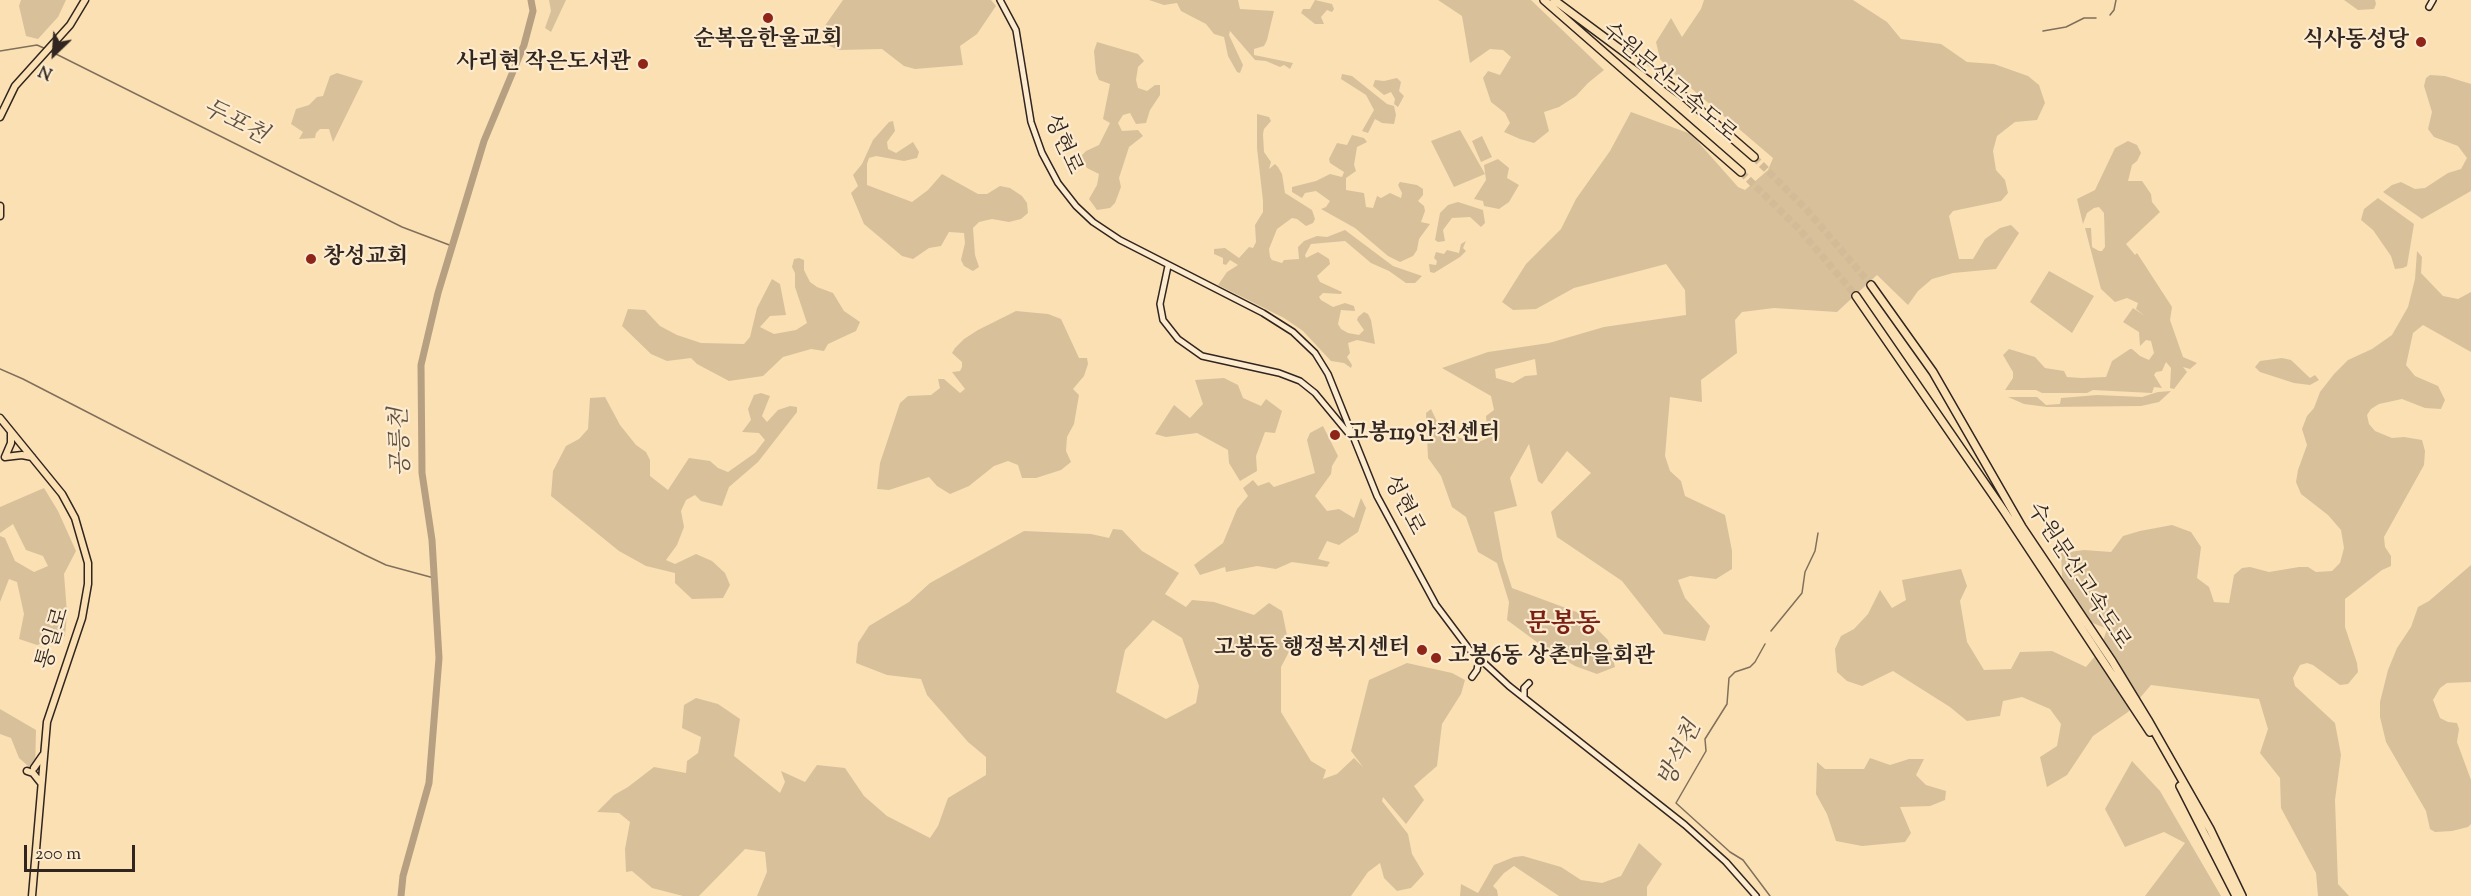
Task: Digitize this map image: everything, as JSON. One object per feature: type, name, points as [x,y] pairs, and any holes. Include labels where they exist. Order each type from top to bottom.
[{"type":"highway","name":"수원문산고속도로","points":[[1544,0],[1741,172]]},
{"type":"highway","name":"수원문산고속도로","points":[[1554,0],[1686,98],[1754,157]]},
{"type":"highway","name":"수원문산고속도로","points":[[1871,285],[1933,372],[2022,527],[2112,661],[2148,720],[2210,829],[2242,896]]},
{"type":"highway","name":"수원문산고속도로","points":[[1856,296],[1935,408],[2124,690],[2175,777],[2236,896]]},
{"type":"main road","points":[[0,117],[15,86],[70,25],[86,0]]},
{"type":"main road","name":"성현로","points":[[1000,0],[1016,30],[1031,122],[1042,153],[1058,183],[1093,222],[1120,240],[1263,313],[1293,332],[1315,353],[1328,374],[1377,496],[1436,605],[1468,649],[1524,699],[1685,825],[1726,862],[1756,896]]},
{"type":"main road","points":[[2429,8],[2433,0]]},
{"type":"main road","points":[[0,206],[0,216]]},
{"type":"main road","points":[[1168,266],[1160,304],[1163,320],[1178,339],[1202,356],[1300,381],[1316,393],[1335,420],[1353,438]]},
{"type":"main road","name":"통일로","points":[[0,418],[62,494],[75,518],[88,564],[88,584],[82,618],[47,722],[32,896]]},
{"type":"main road","points":[[11,431],[11,443],[6,457],[22,455],[33,457]]},
{"type":"main road","points":[[1472,676],[1479,664],[1479,659]]},
{"type":"main road","points":[[1524,699],[1524,688],[1528,683]]},
{"type":"main road","points":[[41,783],[30,769],[44,752]]},
{"type":"shaded area","points":[[21,0],[66,0],[58,17],[38,39],[26,36],[19,6]]},
{"type":"shaded area","points":[[549,0],[566,0],[551,32],[545,28],[551,11]]},
{"type":"shaded area","points":[[843,0],[991,0],[996,6],[977,34],[960,46],[963,65],[915,69],[904,66],[882,49],[839,50],[825,44],[824,27]]},
{"type":"shaded area","points":[[1149,0],[1238,0],[1240,9],[1274,11],[1267,40],[1264,46],[1254,49],[1254,55],[1293,63],[1290,69],[1284,65],[1280,67],[1266,61],[1255,60],[1230,31],[1229,35],[1243,65],[1240,73],[1237,72],[1228,56],[1224,37],[1214,34],[1206,24],[1181,11],[1177,3],[1164,5]]},
{"type":"shaded area","points":[[1315,0],[1332,4],[1334,9],[1332,12],[1327,10],[1321,17],[1324,24],[1315,24],[1301,13],[1303,9],[1310,9]]},
{"type":"shaded area","points":[[1438,0],[1531,0],[1604,70],[1576,96],[1559,107],[1544,112],[1549,131],[1534,143],[1520,139],[1504,132],[1510,123],[1505,113],[1491,102],[1483,78],[1488,71],[1500,75],[1511,57],[1503,50],[1490,49],[1470,63],[1462,16]]},
{"type":"shaded area","points":[[1704,0],[1853,0],[1887,22],[1901,39],[1941,44],[1967,62],[1994,64],[2028,76],[2039,85],[2045,103],[2037,120],[2015,122],[1997,136],[1993,151],[1996,170],[2005,180],[2008,193],[2001,201],[1953,211],[1949,216],[1959,259],[1973,259],[1985,239],[2000,228],[2011,225],[2019,233],[1996,269],[1953,273],[1932,279],[1918,291],[1908,305],[1877,275],[1837,312],[1774,308],[1742,312],[1735,320],[1737,353],[1701,380],[1702,402],[1670,397],[1665,456],[1670,471],[1681,481],[1685,496],[1725,515],[1732,551],[1732,569],[1716,579],[1690,576],[1678,580],[1685,598],[1710,626],[1705,641],[1664,634],[1622,581],[1557,537],[1551,512],[1591,473],[1567,451],[1542,484],[1538,481],[1529,444],[1510,478],[1517,506],[1494,512],[1503,560],[1512,588],[1582,614],[1608,640],[1615,667],[1597,674],[1575,666],[1545,648],[1507,620],[1509,602],[1497,563],[1478,552],[1466,517],[1452,507],[1441,476],[1428,458],[1426,413],[1431,409],[1442,432],[1476,443],[1488,438],[1486,416],[1494,410],[1491,396],[1442,368],[1488,352],[1549,343],[1604,327],[1686,315],[1685,290],[1666,264],[1574,288],[1536,309],[1513,310],[1502,302],[1526,264],[1561,229],[1576,199],[1610,151],[1631,112],[1691,134],[1738,187],[1745,190],[1768,170],[1773,158],[1660,59],[1656,42],[1671,18],[1682,37],[1701,9]],"holes":[[[1535,359],[1537,375],[1525,376],[1513,383],[1496,378],[1495,369]]]},
{"type":"shaded area","points":[[2344,0],[2375,0],[2376,4],[2374,9],[2358,10]]},
{"type":"shaded area","points":[[1097,42],[1138,54],[1144,61],[1138,67],[1136,80],[1138,88],[1147,91],[1155,85],[1160,85],[1160,95],[1150,110],[1146,123],[1136,124],[1130,113],[1123,115],[1118,123],[1122,131],[1138,130],[1143,136],[1129,147],[1119,178],[1121,187],[1115,203],[1110,208],[1097,210],[1089,199],[1097,185],[1099,174],[1087,168],[1080,157],[1086,151],[1099,145],[1110,123],[1103,119],[1110,84],[1099,80],[1096,73],[1094,51]]},
{"type":"shaded area","points":[[337,73],[363,81],[333,142],[329,129],[320,129],[315,138],[299,139],[303,132],[291,124],[296,109],[309,105],[317,97],[323,96],[330,76]]},
{"type":"shaded area","points":[[1342,74],[1352,76],[1387,104],[1394,106],[1396,115],[1394,124],[1382,123],[1375,119],[1368,133],[1362,131],[1374,110],[1366,95],[1341,79]]},
{"type":"shaded area","points":[[2430,75],[2445,76],[2471,84],[2471,191],[2422,219],[2383,192],[2401,182],[2415,189],[2425,188],[2448,173],[2461,169],[2467,158],[2458,146],[2434,137],[2428,129],[2432,112],[2424,86],[2426,78]]},
{"type":"shaded area","points":[[1397,78],[1401,82],[1399,91],[1404,96],[1398,107],[1394,104],[1395,99],[1391,92],[1384,95],[1373,86],[1375,80],[1384,81]]},
{"type":"shaded area","points":[[1257,114],[1269,117],[1271,121],[1263,134],[1264,152],[1271,162],[1269,169],[1275,164],[1278,167],[1282,174],[1285,193],[1312,210],[1315,219],[1313,223],[1306,226],[1292,218],[1277,229],[1269,249],[1272,260],[1282,263],[1284,260],[1299,259],[1298,247],[1304,241],[1317,236],[1327,237],[1345,230],[1393,266],[1422,276],[1415,283],[1406,283],[1389,271],[1371,263],[1345,241],[1311,244],[1305,255],[1306,258],[1318,252],[1329,259],[1330,264],[1317,276],[1320,282],[1342,292],[1341,294],[1323,293],[1319,297],[1321,300],[1333,307],[1345,303],[1354,306],[1355,311],[1341,310],[1338,324],[1341,329],[1359,335],[1364,330],[1357,320],[1358,317],[1364,312],[1371,320],[1375,344],[1357,340],[1348,343],[1350,353],[1347,357],[1352,365],[1351,368],[1344,363],[1331,361],[1303,331],[1284,318],[1218,285],[1227,272],[1238,265],[1230,260],[1226,265],[1223,264],[1223,258],[1214,254],[1214,249],[1225,248],[1239,258],[1249,247],[1253,248],[1256,242],[1255,225],[1263,212],[1257,148]]},
{"type":"shaded area","points":[[893,121],[895,131],[887,142],[888,149],[896,153],[913,142],[919,152],[917,158],[904,161],[876,156],[869,158],[867,185],[912,202],[928,190],[942,174],[978,194],[987,194],[1000,186],[1010,188],[1022,196],[1027,203],[1028,213],[1021,219],[1009,222],[992,219],[979,222],[973,228],[975,255],[979,267],[973,271],[964,266],[961,260],[965,243],[964,233],[949,232],[941,246],[929,248],[913,259],[902,256],[864,224],[851,193],[858,186],[853,175],[862,164],[873,140],[889,122]]},
{"type":"shaded area","points":[[1460,130],[1485,174],[1454,187],[1431,141]]},
{"type":"shaded area","points":[[1352,135],[1364,138],[1367,142],[1357,147],[1354,165],[1356,171],[1346,178],[1346,190],[1364,193],[1366,207],[1373,208],[1377,196],[1381,198],[1390,193],[1401,198],[1402,193],[1398,185],[1400,182],[1417,185],[1423,189],[1423,195],[1418,201],[1424,206],[1425,211],[1421,222],[1430,224],[1419,239],[1413,256],[1400,262],[1388,256],[1355,228],[1321,209],[1326,207],[1330,201],[1316,191],[1305,193],[1302,198],[1292,192],[1292,187],[1316,181],[1330,174],[1342,177],[1344,172],[1330,163],[1329,159],[1337,143],[1347,145]]},
{"type":"shaded area","points":[[1482,136],[1492,157],[1481,162],[1472,141]]},
{"type":"shaded area","points":[[2128,141],[2137,145],[2141,153],[2132,165],[2128,181],[2142,181],[2151,194],[2152,202],[2160,212],[2126,244],[2135,255],[2137,253],[2172,307],[2170,320],[2183,357],[2197,363],[2190,369],[2183,367],[2187,372],[2174,389],[2170,388],[2171,368],[2166,362],[2162,371],[2154,375],[2162,388],[2154,387],[2152,393],[2093,390],[2087,393],[2042,393],[2036,390],[2005,390],[2013,378],[2013,372],[2003,355],[2009,349],[2035,357],[2045,368],[2064,371],[2067,377],[2082,378],[2106,377],[2112,361],[2130,349],[2149,360],[2154,353],[2151,341],[2146,340],[2140,346],[2139,332],[2123,322],[2133,308],[2145,316],[2136,309],[2138,303],[2127,298],[2115,302],[2101,289],[2085,228],[2091,228],[2092,247],[2102,251],[2105,247],[2104,213],[2099,207],[2094,208],[2087,213],[2083,224],[2077,199],[2095,190],[2115,148]]},
{"type":"shaded area","points":[[1498,159],[1509,168],[1507,178],[1519,185],[1509,202],[1499,209],[1484,206],[1483,201],[1474,199],[1486,180],[1484,165]]},
{"type":"shaded area","points":[[2378,198],[2414,224],[2407,266],[2403,268],[2395,269],[2391,256],[2373,230],[2361,220],[2364,209]]},
{"type":"shaded area","points":[[1458,202],[1483,210],[1485,223],[1481,227],[1470,217],[1452,218],[1443,230],[1445,241],[1438,242],[1435,240],[1440,213],[1448,205]]},
{"type":"shaded area","points":[[1466,241],[1463,248],[1466,251],[1460,257],[1434,273],[1430,272],[1429,264],[1436,265],[1437,261],[1434,258],[1436,252],[1444,254],[1447,250],[1459,253],[1461,244]]},
{"type":"shaded area","points":[[2417,251],[2422,257],[2421,273],[2443,296],[2458,299],[2471,292],[2471,352],[2423,325],[2413,333],[2406,365],[2415,376],[2438,386],[2445,400],[2441,409],[2425,408],[2402,399],[2379,404],[2367,415],[2369,424],[2375,431],[2392,438],[2422,440],[2425,451],[2424,465],[2384,537],[2385,547],[2391,556],[2391,566],[2382,570],[2345,599],[2345,627],[2358,672],[2348,684],[2340,685],[2307,663],[2300,665],[2293,678],[2295,686],[2335,723],[2341,755],[2335,800],[2338,884],[2349,896],[2318,896],[2316,873],[2281,808],[2280,778],[2260,753],[2268,729],[2259,699],[2151,685],[2128,712],[2093,736],[2067,775],[2047,787],[2040,757],[2057,746],[2061,724],[2050,709],[2022,697],[2003,701],[2000,716],[1967,721],[1950,707],[1893,671],[1862,686],[1847,681],[1837,672],[1835,649],[1841,636],[1854,629],[1868,614],[1880,590],[1892,608],[1906,600],[1902,580],[1961,569],[1967,586],[1960,601],[1967,642],[1984,670],[2011,669],[2020,652],[2052,651],[2086,667],[2100,650],[2107,629],[2088,621],[2069,593],[2062,576],[2061,553],[2084,550],[2111,552],[2123,536],[2140,531],[2172,525],[2191,532],[2201,547],[2197,578],[2209,587],[2214,602],[2229,603],[2234,575],[2242,568],[2250,567],[2269,572],[2308,567],[2316,572],[2332,571],[2340,563],[2344,548],[2341,530],[2328,515],[2301,494],[2296,482],[2307,445],[2302,429],[2320,392],[2334,374],[2348,360],[2372,349],[2392,335],[2408,307],[2415,279]]},
{"type":"shaded area","points":[[794,259],[804,260],[804,270],[810,282],[833,293],[844,311],[860,322],[856,331],[828,344],[824,351],[811,349],[783,357],[763,376],[729,381],[697,364],[691,358],[667,361],[651,354],[622,326],[628,309],[645,310],[660,326],[677,335],[701,343],[744,344],[750,337],[757,308],[772,279],[780,284],[786,315],[770,316],[760,327],[774,334],[796,330],[807,323],[795,287],[795,273],[792,267]]},
{"type":"shaded area","points":[[2049,271],[2094,296],[2072,333],[2030,302]]},
{"type":"shaded area","points":[[1016,311],[1048,314],[1061,319],[1079,358],[1087,358],[1088,364],[1084,376],[1073,389],[1079,395],[1074,424],[1067,437],[1066,451],[1071,462],[1061,470],[1036,478],[1022,478],[1018,465],[1008,461],[994,466],[969,486],[950,494],[937,486],[929,477],[889,490],[877,489],[880,463],[900,403],[908,396],[931,395],[940,388],[938,379],[944,379],[960,393],[965,389],[952,372],[960,371],[962,367],[962,362],[952,353],[955,348],[978,330]]},
{"type":"shaded area","points":[[2282,358],[2291,360],[2310,378],[2315,375],[2319,380],[2310,385],[2294,383],[2260,372],[2255,367],[2260,361]]},
{"type":"shaded area","points":[[1224,378],[1238,385],[1243,398],[1261,406],[1266,399],[1282,411],[1275,433],[1265,432],[1256,456],[1257,471],[1240,481],[1229,463],[1228,450],[1197,433],[1166,437],[1155,434],[1174,405],[1190,418],[1203,404],[1195,380]]},
{"type":"shaded area","points":[[2171,391],[2159,402],[2141,406],[2047,407],[2024,404],[2008,397],[2037,397],[2046,405],[2060,404],[2061,398],[2097,395],[2142,397]]},
{"type":"shaded area","points":[[761,393],[770,396],[762,416],[767,422],[778,410],[790,406],[797,407],[797,412],[758,462],[729,487],[722,506],[701,501],[695,495],[686,500],[681,511],[684,527],[677,545],[666,560],[675,564],[696,554],[712,561],[725,573],[730,585],[723,598],[692,599],[675,583],[675,573],[646,566],[619,551],[551,496],[553,471],[566,446],[579,439],[588,429],[590,398],[605,397],[620,425],[636,445],[646,452],[650,460],[650,476],[668,490],[689,458],[710,461],[718,468],[728,472],[755,453],[765,440],[759,433],[742,432],[751,420],[748,409],[754,395]]},
{"type":"shaded area","points":[[1323,426],[1338,456],[1332,466],[1331,474],[1315,496],[1327,511],[1339,509],[1354,518],[1361,498],[1366,508],[1358,532],[1339,545],[1327,541],[1318,559],[1330,562],[1327,567],[1292,562],[1276,569],[1257,566],[1226,572],[1225,567],[1200,575],[1194,565],[1223,543],[1237,509],[1248,496],[1243,488],[1253,480],[1258,486],[1269,482],[1274,487],[1315,473],[1307,440],[1310,433]]},
{"type":"shaded area","points":[[44,488],[58,511],[76,551],[64,574],[67,613],[65,636],[37,645],[19,639],[24,614],[17,582],[9,579],[0,602],[0,536],[5,538],[15,561],[34,572],[48,566],[43,556],[26,550],[13,524],[0,533],[0,507]]},
{"type":"shaded area","points":[[1113,529],[1122,530],[1142,551],[1179,573],[1165,594],[1186,607],[1192,600],[1214,602],[1254,615],[1269,603],[1282,611],[1290,650],[1281,667],[1281,712],[1311,761],[1326,770],[1323,779],[1337,774],[1354,758],[1363,767],[1351,751],[1369,680],[1407,663],[1452,673],[1465,680],[1461,694],[1442,724],[1437,766],[1414,786],[1424,800],[1406,824],[1383,797],[1382,801],[1408,834],[1412,854],[1424,874],[1411,888],[1397,891],[1384,878],[1380,863],[1368,872],[1351,896],[757,896],[767,872],[765,852],[745,849],[699,896],[683,896],[652,888],[632,871],[626,872],[625,849],[630,822],[619,813],[597,812],[614,795],[654,767],[686,773],[687,761],[698,753],[701,737],[682,728],[684,705],[696,698],[718,704],[740,719],[734,756],[780,793],[785,782],[781,771],[805,782],[817,765],[845,768],[864,796],[887,816],[930,838],[938,826],[948,798],[986,775],[986,757],[968,742],[927,695],[921,679],[887,675],[856,663],[858,643],[869,626],[909,602],[930,583],[1024,531],[1091,534],[1109,538]],"holes":[[[1153,620],[1182,638],[1199,686],[1196,703],[1166,719],[1116,692],[1125,650]]]},
{"type":"shaded area","points":[[2471,565],[2471,682],[2447,683],[2440,688],[2433,700],[2440,718],[2457,723],[2459,729],[2457,742],[2471,780],[2471,824],[2452,831],[2435,832],[2430,829],[2426,811],[2386,742],[2380,717],[2380,702],[2388,670],[2397,648],[2411,627],[2418,607],[2429,601]]},
{"type":"shaded area","points":[[0,709],[36,730],[35,772],[19,758],[11,738],[0,734]]},
{"type":"shaded area","points":[[1870,758],[1890,765],[1909,759],[1924,759],[1916,775],[1926,785],[1946,791],[1945,800],[1930,806],[1900,807],[1911,833],[1905,842],[1862,846],[1836,841],[1827,814],[1816,794],[1817,762],[1825,769],[1864,769]]},
{"type":"shaded area","points":[[2132,761],[2160,791],[2221,896],[2145,896],[2185,843],[2164,832],[2125,847],[2105,809]]},
{"type":"shaded area","points":[[1639,843],[1662,864],[1647,887],[1647,896],[1559,896],[1514,866],[1504,873],[1493,886],[1498,896],[1460,896],[1461,884],[1478,893],[1494,865],[1523,856],[1561,867],[1581,880],[1602,883],[1621,876]]},
{"type":"waterway","name":"공릉천","points":[[401,896],[403,876],[429,783],[439,658],[432,540],[422,473],[421,365],[438,293],[484,141],[524,45],[533,11],[531,0]]},
{"type":"waterway","points":[[2110,15],[2114,10],[2116,0]]},
{"type":"waterway","points":[[2043,31],[2066,27],[2084,18],[2096,18]]},
{"type":"waterway","name":"두포천","points":[[0,51],[37,45],[46,49]]},
{"type":"waterway","name":"두포천","points":[[50,51],[402,227],[452,246]]},
{"type":"waterway","points":[[0,369],[365,555],[386,565],[434,578]]},
{"type":"waterway","name":"방석천","points":[[1771,631],[1802,593],[1805,572],[1815,551],[1818,533]]},
{"type":"waterway","name":"방석천","points":[[1765,644],[1750,667],[1735,672],[1729,678],[1727,704],[1705,739],[1706,751],[1676,803],[1730,852],[1743,860],[1770,896]]},
{"type":"tunnel","points":[[1754,157],[1807,210],[1871,285]]},
{"type":"tunnel","points":[[1741,172],[1800,230],[1856,296]]},
{"type":"place","name":"순복음한울교회","points":[[768,18]]},
{"type":"place","name":"식사동성당","points":[[2421,42]]},
{"type":"place","name":"사리현 작은도서관","points":[[643,64]]},
{"type":"place","name":"창성교회","points":[[311,259]]},
{"type":"place","name":"고봉119안전센터","points":[[1335,435]]},
{"type":"place","name":"고봉동 행정복지센터","points":[[1422,650]]},
{"type":"place","name":"고봉6동 상촌마을회관","points":[[1436,658]]},
{"type":"district","name":"문봉동","points":[[1563,627]]}]
